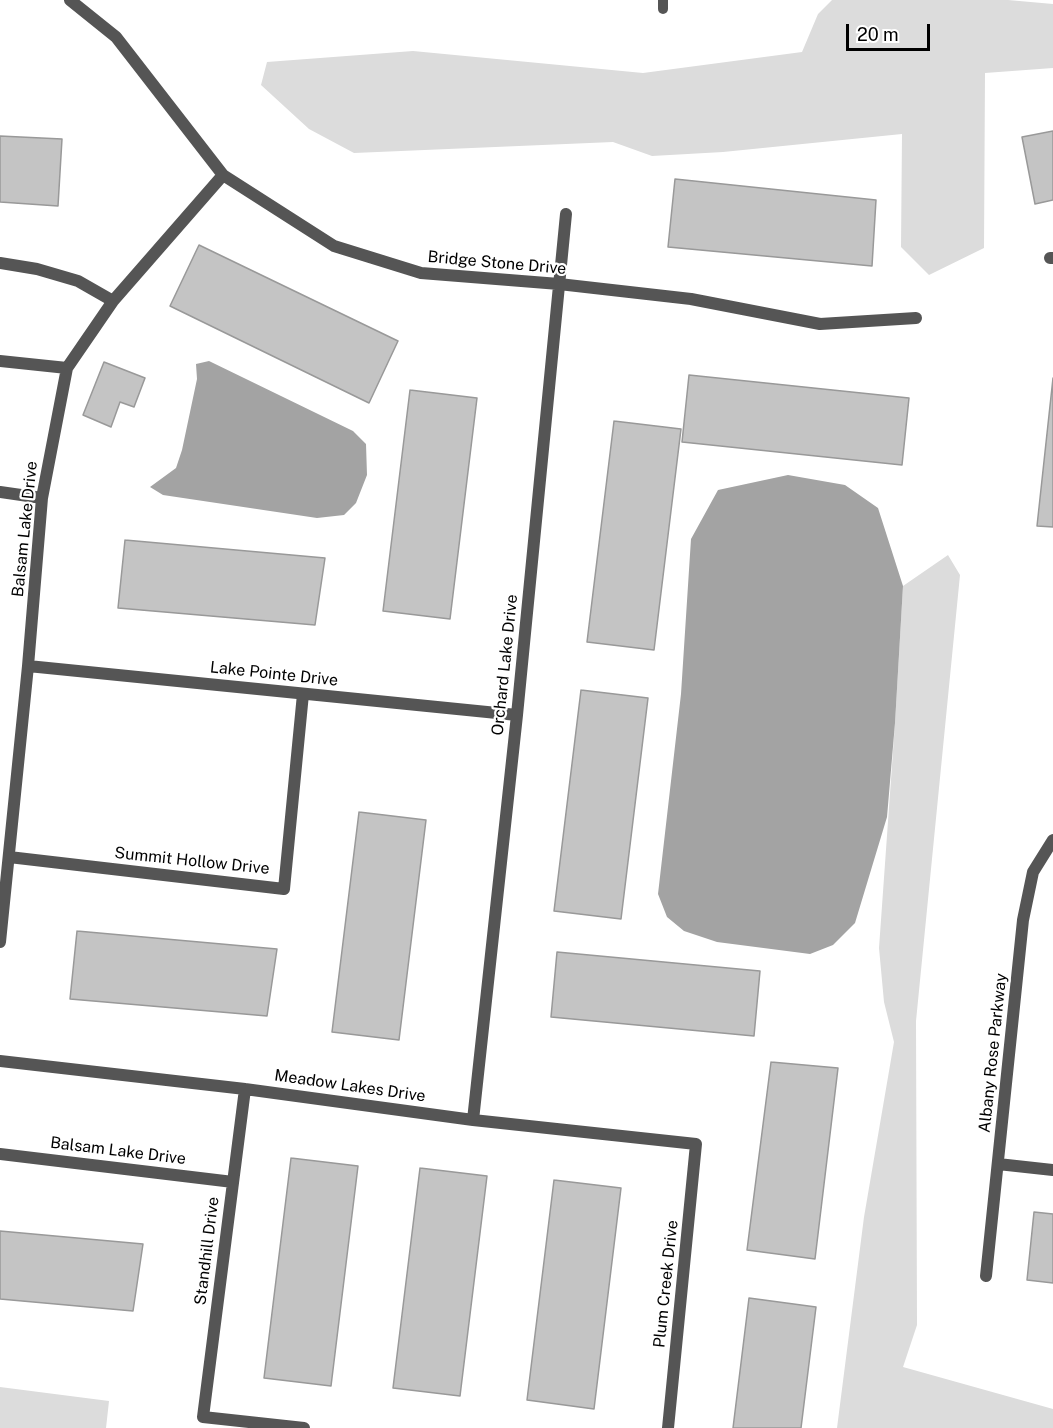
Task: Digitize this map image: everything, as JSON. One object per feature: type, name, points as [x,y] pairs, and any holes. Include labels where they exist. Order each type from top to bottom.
[{"type":"street","name":"Bridge Stone Drive","points":[[70,0],[116,37],[223,175],[334,246],[421,273],[559,284],[691,299],[820,324],[916,318]]},
{"type":"street","name":"Balsam Lake Drive","points":[[0,942],[28,666],[42,498],[67,368],[113,301],[223,175]]},
{"type":"street","name":"Orchard Lake Drive","points":[[473,1120],[517,715],[566,214]]},
{"type":"street","points":[[0,263],[37,269],[78,281],[113,301]]},
{"type":"street","points":[[0,361],[67,368]]},
{"type":"street","points":[[0,492],[42,498]]},
{"type":"street","name":"Lake Pointe Drive","points":[[28,666],[517,715]]},
{"type":"street","name":"Summit Hollow Drive","points":[[9,857],[284,888],[303,694]]},
{"type":"street","name":"Albany Rose Parkway","points":[[986,1276],[1023,920],[1033,872],[1053,840]]},
{"type":"street","name":"Meadow Lakes Drive","points":[[0,1061],[245,1089],[473,1120],[696,1144]]},
{"type":"street","name":"Standhill Drive","points":[[245,1089],[203,1417],[304,1428]]},
{"type":"street","name":"Plum Creek Drive","points":[[668,1428],[696,1144]]},
{"type":"street","name":"Balsam Lake Drive","points":[[0,1154],[233,1182]]},
{"type":"street","points":[[998,1164],[1053,1170]]},
{"type":"shaded area","points":[[832,0],[1008,0],[1053,4],[1053,68],[985,73],[984,248],[929,275],[901,247],[902,134],[723,152],[652,156],[613,142],[354,153],[309,129],[261,85],[267,62],[413,51],[643,73],[802,52],[818,14]]},
{"type":"shaded area","points":[[209,361],[353,431],[366,444],[367,475],[356,503],[344,515],[317,518],[163,495],[150,487],[176,468],[197,379],[196,364]]},
{"type":"shaded area","points":[[788,475],[845,485],[878,508],[903,586],[887,817],[855,923],[833,945],[810,954],[717,942],[684,931],[667,917],[658,894],[681,694],[691,539],[718,490]]},
{"type":"shaded area","points":[[948,555],[960,575],[916,1021],[917,1325],[903,1367],[1053,1409],[1053,1428],[837,1428],[864,1217],[894,1042],[884,1002],[879,948],[903,586]]},
{"type":"shaded area","points":[[0,1387],[109,1401],[106,1428],[0,1428]]},
{"type":"building","points":[[1053,131],[1053,200],[1035,204],[1022,137]]},
{"type":"building","points":[[0,136],[62,139],[58,206],[0,202]]},
{"type":"building","points":[[675,179],[876,200],[872,266],[668,247]]},
{"type":"building","points":[[199,245],[398,341],[369,403],[170,306]]},
{"type":"building","points":[[104,362],[145,378],[134,407],[120,402],[111,427],[83,415]]},
{"type":"building","points":[[689,375],[909,398],[902,465],[682,442]]},
{"type":"building","points":[[1053,378],[1053,527],[1037,526]]},
{"type":"building","points":[[410,390],[477,398],[450,619],[383,611]]},
{"type":"building","points":[[614,421],[681,429],[654,650],[587,642]]},
{"type":"building","points":[[125,540],[325,558],[315,625],[118,608]]},
{"type":"building","points":[[581,690],[648,698],[621,919],[554,911]]},
{"type":"building","points":[[359,812],[426,820],[399,1040],[332,1032]]},
{"type":"building","points":[[77,931],[277,949],[267,1016],[70,999]]},
{"type":"building","points":[[557,952],[760,971],[754,1036],[551,1017]]},
{"type":"building","points":[[771,1062],[838,1068],[815,1259],[747,1250]]},
{"type":"building","points":[[291,1158],[358,1166],[331,1386],[264,1378]]},
{"type":"building","points":[[420,1168],[487,1176],[460,1396],[393,1388]]},
{"type":"building","points":[[554,1180],[621,1188],[594,1409],[527,1400]]},
{"type":"building","points":[[1034,1212],[1053,1214],[1053,1283],[1027,1280]]},
{"type":"building","points":[[0,1231],[143,1244],[133,1311],[0,1299]]},
{"type":"building","points":[[749,1298],[816,1307],[801,1428],[733,1428]]}]
